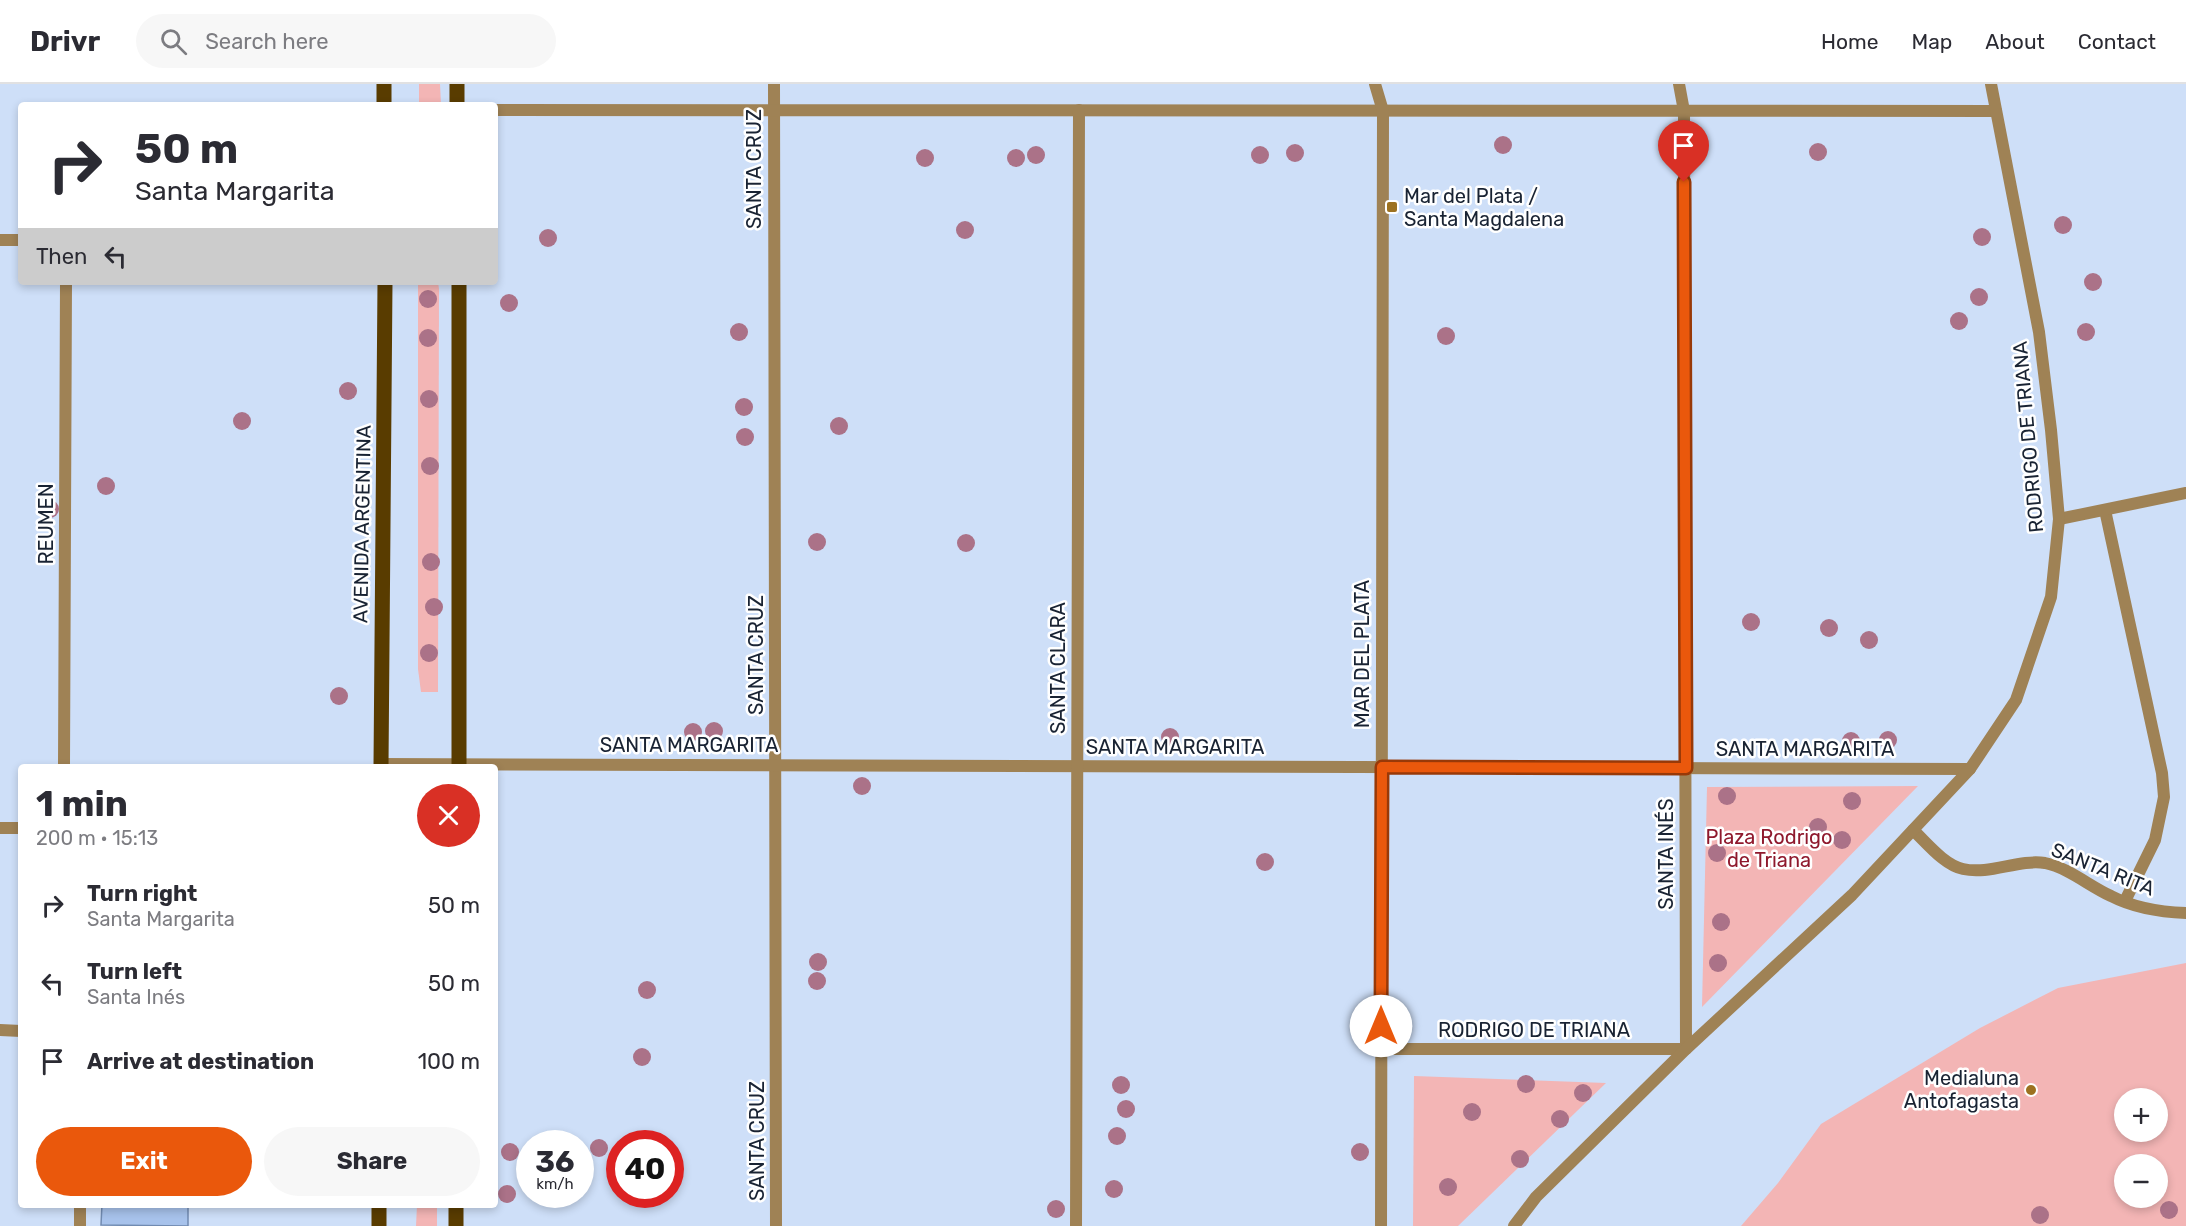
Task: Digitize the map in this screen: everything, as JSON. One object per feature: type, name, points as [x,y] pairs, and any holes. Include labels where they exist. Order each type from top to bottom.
[{"type":"main road","points":[[384,84],[384,102]]},
{"type":"main road","points":[[457,84],[457,102]]},
{"type":"main road","name":"AVENIDA ARGENTINA","points":[[381,764],[385,285]]},
{"type":"main road","points":[[459,285],[459,764]]},
{"type":"main road","points":[[379,1208],[379,1226]]},
{"type":"main road","points":[[456,1208],[456,1226]]},
{"type":"street","name":"SANTA CRUZ","points":[[774,84],[776,1226]]},
{"type":"street","name":"MAR DEL PLATA","points":[[1375,84],[1383,111],[1381,1226]]},
{"type":"street","name":"SANTA INÉS","points":[[1678,84],[1684,111],[1686,1049]]},
{"type":"street","name":"RODRIGO DE TRIANA","points":[[1514,1226],[1536,1197],[1686,1049],[1852,895],[1970,769],[2016,700],[2051,597],[2059,519],[2039,332],[1991,84]]},
{"type":"street","points":[[498,110],[1996,111]]},
{"type":"street","name":"SANTA CLARA","points":[[1076,1226],[1079,111]]},
{"type":"street","points":[[0,240],[18,240]]},
{"type":"street","name":"REUMEN","points":[[64,764],[66,285]]},
{"type":"street","points":[[2059,519],[2186,493]]},
{"type":"street","points":[[2105,510],[2162,772],[2164,797],[2155,840],[2125,901]]},
{"type":"street","name":"SANTA MARGARITA","points":[[498,765],[1970,769]]},
{"type":"street","points":[[0,828],[18,828]]},
{"type":"street","name":"SANTA RITA","points":[[1913,830],[1944,859],[1962,869],[1984,870],[2023,863],[2045,863],[2067,871],[2111,897],[2156,912],[2186,913]]},
{"type":"street","points":[[0,1030],[18,1030]]},
{"type":"street","name":"RODRIGO DE TRIANA","points":[[1381,1049],[1686,1049]]},
{"type":"street","points":[[80,1208],[80,1226]]},
{"type":"green space","points":[[419,84],[440,84],[441,102],[419,102]]},
{"type":"green space","points":[[418,285],[438,285],[438,692],[421,692],[418,669]]},
{"type":"green space","name":"Plaza Rodrigo de Triana","points":[[1918,786],[1702,1007],[1707,787]]},
{"type":"green space","name":"Medialuna Antofagasta","points":[[2186,963],[2186,1226],[1741,1226],[1778,1183],[1821,1124],[1980,1028],[2058,988]]},
{"type":"green space","points":[[1414,1076],[1606,1083],[1458,1226],[1413,1226]]},
{"type":"green space","points":[[417,1208],[437,1208],[437,1226],[416,1226]]},
{"type":"building","points":[[102,1208],[188,1208],[188,1226],[101,1225]]},
{"type":"place","name":"Mar del Plata / Santa Magdalena","points":[[1392,207]]},
{"type":"place","name":"Medialuna Antofagasta","points":[[2031,1090]]},
{"type":"route","points":[[1381,1026],[1382,767],[1686,768],[1684,182]]}]
